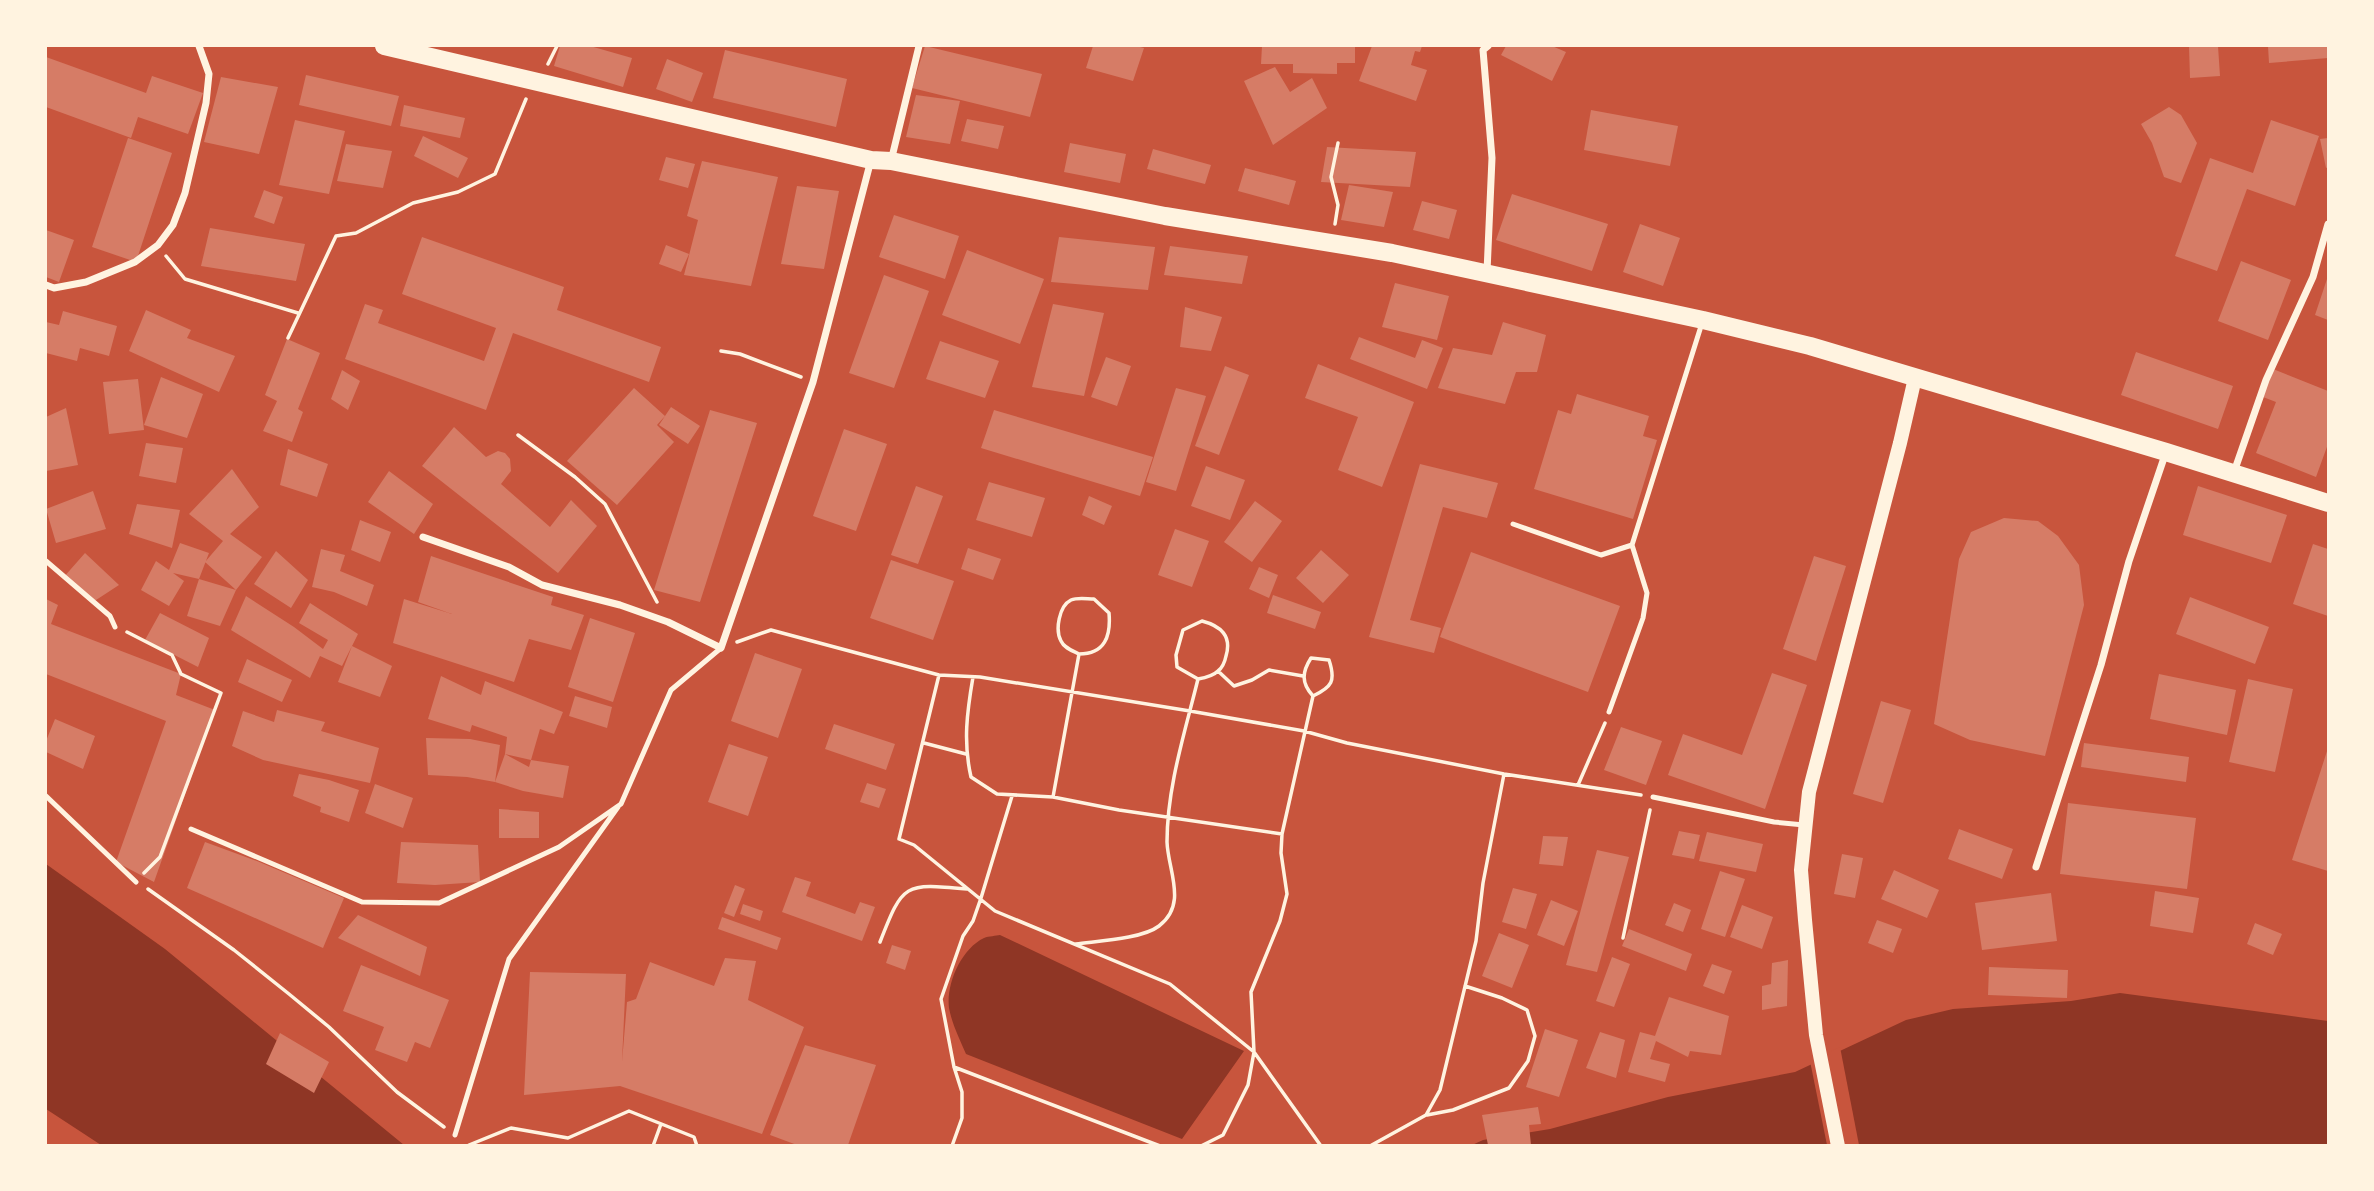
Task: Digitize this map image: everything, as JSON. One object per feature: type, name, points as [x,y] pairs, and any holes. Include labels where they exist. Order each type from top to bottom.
[{"type":"main road","points":[[384,46],[871,160],[891,161],[1165,216],[1392,253],[1703,320],[1810,346],[2329,503]]},
{"type":"main road","points":[[1838,1146],[1816,1035],[1801,870],[1804,825],[1809,792],[1915,378]]},
{"type":"street","points":[[46,285],[54,288],[86,282],[135,262],[158,245],[173,225],[185,192],[206,103],[209,74],[199,46]]},
{"type":"street","points":[[891,161],[919,46]]},
{"type":"street","points":[[1487,274],[1492,158],[1483,50],[1488,46]]},
{"type":"street","points":[[423,537],[509,567],[542,585],[620,605],[668,622],[721,648],[813,382],[871,160]]},
{"type":"street","points":[[2234,474],[2266,380],[2313,277],[2329,224]]},
{"type":"street","points":[[2036,867],[2101,665],[2129,562],[2166,452]]},
{"type":"lane","points":[[1609,712],[1643,618],[1647,593],[1632,545],[1703,320]]},
{"type":"lane","points":[[1513,524],[1601,555],[1632,545]]},
{"type":"lane","points":[[46,561],[110,616],[115,627]]},
{"type":"lane","points":[[455,1135],[509,959],[621,804],[671,690],[721,648]]},
{"type":"lane","points":[[46,796],[136,881]]},
{"type":"lane","points":[[1653,797],[1774,822],[1804,825]]},
{"type":"lane","points":[[191,829],[362,902],[439,903],[559,847],[621,804]]},
{"type":"path","points":[[288,338],[335,236],[356,233],[414,203],[458,192],[495,174],[533,80]]},
{"type":"path","points":[[1332,243],[1338,205],[1331,177],[1338,143]]},
{"type":"path","points":[[158,245],[185,279],[298,313]]},
{"type":"path","points":[[721,351],[740,354],[813,382]]},
{"type":"path","points":[[518,435],[575,477],[605,504],[668,622]]},
{"type":"path","points":[[1094,599],[1110,613],[1111,627],[1102,648],[1079,654],[1066,648],[1060,640],[1058,627],[1066,604],[1073,600],[1094,599]]},
{"type":"path","points":[[1202,621],[1221,628],[1228,638],[1225,661],[1218,671],[1198,679],[1177,667],[1175,654],[1183,630],[1202,621]]},
{"type":"path","points":[[115,627],[172,655],[181,674],[221,693],[160,857],[136,881],[234,950],[329,1027],[397,1092],[469,1145],[511,1128],[568,1138],[629,1111],[694,1138],[697,1146]]},
{"type":"path","points":[[721,648],[771,630],[939,676],[973,677],[1190,711],[1304,731],[1347,743],[1504,774],[1653,797],[1623,938]]},
{"type":"path","points":[[1053,797],[1079,654]]},
{"type":"path","points":[[1200,1146],[1223,1135],[1248,1085],[1254,1052],[1251,992],[1280,921],[1287,894],[1280,853],[1282,834],[1313,696],[1332,681],[1334,673],[1329,660],[1311,657],[1304,668],[1305,687],[1313,696]]},
{"type":"path","points":[[1218,671],[1234,686],[1269,670],[1303,676]]},
{"type":"path","points":[[939,676],[899,838],[914,845],[995,911],[1170,984],[1254,1052],[1321,1146]]},
{"type":"path","points":[[973,677],[966,719],[966,754],[971,777],[996,794],[1053,797],[1282,834]]},
{"type":"path","points":[[1074,945],[1123,938],[1158,927],[1174,908],[1175,885],[1167,857],[1167,817],[1198,679]]},
{"type":"path","points":[[1578,785],[1609,712]]},
{"type":"path","points":[[924,743],[966,754]]},
{"type":"path","points":[[1426,1115],[1440,1090],[1476,942],[1483,883],[1504,774]]},
{"type":"path","points":[[952,1146],[962,1118],[962,1092],[954,1067],[942,999],[963,936],[973,921],[981,898],[1012,796]]},
{"type":"path","points":[[880,942],[902,894],[920,885],[969,890]]},
{"type":"path","points":[[1370,1146],[1426,1115],[1453,1110],[1509,1088],[1528,1060],[1535,1036],[1528,1010],[1465,986]]},
{"type":"path","points":[[954,1067],[1160,1146]]},
{"type":"path","points":[[653,1146],[661,1124]]},
{"type":"shaded area","points":[[46,864],[165,949],[404,1145],[101,1145],[46,1109]]},
{"type":"shaded area","points":[[1000,935],[1244,1051],[1182,1139],[966,1054],[949,1008],[950,988],[957,968],[968,950],[986,937]]},
{"type":"shaded area","points":[[2120,993],[2328,1021],[2328,1145],[1470,1146],[1483,1140],[1550,1129],[1668,1097],[1795,1072],[1906,1020],[1953,1009],[2071,1001]]},
{"type":"pier","points":[[1840,1047],[1859,1145],[1827,1145],[1810,1061]]},
{"type":"building","points":[[560,46],[590,46],[632,58],[623,87],[554,66]]},
{"type":"building","points":[[925,46],[1042,74],[1030,117],[912,88]]},
{"type":"building","points":[[1093,46],[1144,48],[1133,81],[1086,68]]},
{"type":"building","points":[[1262,46],[1355,46],[1355,63],[1337,63],[1337,74],[1293,73],[1293,64],[1261,64]]},
{"type":"building","points":[[1372,46],[1422,46],[1420,52],[1415,51],[1411,65],[1427,70],[1416,101],[1359,81]]},
{"type":"building","points":[[1506,46],[1552,46],[1566,52],[1552,81],[1501,55]]},
{"type":"building","points":[[2189,46],[2218,46],[2220,76],[2190,78]]},
{"type":"building","points":[[2268,46],[2328,46],[2328,58],[2269,63]]},
{"type":"building","points":[[725,50],[847,79],[836,127],[713,98]]},
{"type":"building","points":[[46,57],[146,93],[152,76],[203,93],[188,134],[138,117],[131,138],[46,107]]},
{"type":"building","points":[[667,59],[703,73],[692,102],[656,89]]},
{"type":"building","points":[[1275,67],[1290,92],[1312,78],[1327,108],[1273,145],[1244,81]]},
{"type":"building","points":[[306,75],[399,96],[391,126],[299,105]]},
{"type":"building","points":[[221,77],[278,87],[259,154],[204,142]]},
{"type":"building","points":[[916,95],[960,101],[950,144],[906,137]]},
{"type":"building","points":[[404,105],[465,118],[460,138],[400,126]]},
{"type":"building","points":[[2169,107],[2181,115],[2197,143],[2181,183],[2164,177],[2152,143],[2141,124]]},
{"type":"building","points":[[1591,110],[1678,126],[1670,166],[1584,150]]},
{"type":"building","points":[[967,119],[1004,126],[998,149],[961,141]]},
{"type":"building","points":[[295,120],[345,131],[329,194],[279,185]]},
{"type":"building","points":[[2271,120],[2319,136],[2295,206],[2247,189],[2217,271],[2175,256],[2210,158],[2253,173]]},
{"type":"building","points":[[423,136],[468,158],[458,178],[414,156]]},
{"type":"building","points":[[128,138],[172,153],[136,262],[92,247]]},
{"type":"building","points":[[2328,138],[2328,167],[2326,168],[2320,139]]},
{"type":"building","points":[[1070,143],[1126,154],[1120,183],[1064,172]]},
{"type":"building","points":[[346,144],[392,151],[383,188],[337,181]]},
{"type":"building","points":[[1327,147],[1416,152],[1410,187],[1321,182]]},
{"type":"building","points":[[1153,149],[1211,165],[1205,184],[1147,169]]},
{"type":"building","points":[[666,157],[695,164],[688,188],[659,180]]},
{"type":"building","points":[[702,161],[778,177],[751,286],[684,275],[698,220],[687,216]]},
{"type":"building","points":[[1245,168],[1296,181],[1289,205],[1238,191]]},
{"type":"building","points":[[1349,185],[1393,192],[1384,227],[1341,220]]},
{"type":"building","points":[[797,186],[839,191],[824,269],[781,264]]},
{"type":"building","points":[[264,190],[283,197],[274,224],[254,217]]},
{"type":"building","points":[[1512,194],[1608,224],[1592,271],[1496,240]]},
{"type":"building","points":[[1422,201],[1457,210],[1449,239],[1413,230]]},
{"type":"building","points":[[894,215],[959,236],[945,279],[879,257]]},
{"type":"building","points":[[1640,224],[1680,238],[1663,286],[1623,272]]},
{"type":"building","points":[[210,228],[305,244],[296,281],[201,266]]},
{"type":"building","points":[[46,230],[74,240],[59,282],[46,277]]},
{"type":"building","points":[[422,237],[564,287],[557,310],[661,347],[649,382],[513,333],[486,410],[345,359],[365,304],[383,310],[378,323],[484,361],[496,328],[402,294]]},
{"type":"building","points":[[1059,237],[1155,247],[1148,290],[1051,282]]},
{"type":"building","points":[[666,245],[689,254],[681,272],[659,264]]},
{"type":"building","points":[[1170,246],[1248,256],[1242,284],[1164,275]]},
{"type":"building","points":[[967,250],[1044,279],[1020,344],[942,315]]},
{"type":"building","points":[[2241,261],[2291,280],[2268,340],[2218,321]]},
{"type":"building","points":[[884,275],[929,291],[894,388],[849,373]]},
{"type":"building","points":[[2328,276],[2328,320],[2315,315]]},
{"type":"building","points":[[1395,283],[1449,296],[1437,340],[1382,327]]},
{"type":"building","points":[[1053,304],[1104,313],[1084,396],[1032,387]]},
{"type":"building","points":[[1185,307],[1222,317],[1211,351],[1180,347]]},
{"type":"building","points":[[146,310],[191,330],[187,338],[235,356],[219,392],[129,351]]},
{"type":"building","points":[[63,311],[117,326],[109,356],[80,348],[77,361],[46,353],[46,322],[59,325]]},
{"type":"building","points":[[1503,322],[1546,335],[1537,372],[1516,372],[1505,404],[1438,388],[1453,348],[1492,355]]},
{"type":"building","points":[[1359,337],[1415,358],[1422,340],[1443,348],[1427,389],[1350,359]]},
{"type":"building","points":[[287,339],[320,353],[298,409],[303,412],[292,442],[263,431],[277,401],[265,395]]},
{"type":"building","points":[[940,341],[999,361],[985,398],[926,379]]},
{"type":"building","points":[[2136,352],[2233,386],[2218,429],[2121,395]]},
{"type":"building","points":[[1106,357],[1131,366],[1117,406],[1091,397]]},
{"type":"building","points":[[1318,364],[1414,402],[1382,487],[1338,470],[1358,417],[1305,398]]},
{"type":"building","points":[[1225,366],[1249,375],[1219,455],[1195,446]]},
{"type":"building","points":[[2273,369],[2328,391],[2328,444],[2316,477],[2256,453],[2276,402],[2263,397]]},
{"type":"building","points":[[342,370],[360,381],[348,410],[331,399]]},
{"type":"building","points":[[161,377],[203,394],[187,438],[144,425]]},
{"type":"building","points":[[138,379],[144,430],[109,434],[103,382]]},
{"type":"building","points":[[634,388],[665,416],[657,425],[674,442],[617,505],[567,461]]},
{"type":"building","points":[[1176,388],[1206,396],[1176,491],[1146,482]]},
{"type":"building","points":[[1577,394],[1649,416],[1643,436],[1657,440],[1633,519],[1534,489],[1558,410],[1571,414]]},
{"type":"building","points":[[671,407],[700,426],[688,444],[659,425]]},
{"type":"building","points":[[66,408],[78,465],[46,471],[46,417]]},
{"type":"building","points":[[710,410],[757,423],[700,602],[654,590]]},
{"type":"building","points":[[994,410],[1153,457],[1140,496],[981,448]]},
{"type":"building","points":[[454,427],[486,457],[498,451],[505,453],[510,459],[511,471],[501,484],[550,527],[571,500],[597,526],[558,573],[422,466]]},
{"type":"building","points":[[844,429],[887,444],[856,531],[813,516]]},
{"type":"building","points":[[146,443],[183,448],[176,483],[139,476]]},
{"type":"building","points":[[288,449],[328,464],[317,497],[280,485]]},
{"type":"building","points":[[1420,464],[1498,483],[1487,518],[1443,507],[1410,620],[1441,628],[1434,653],[1369,637]]},
{"type":"building","points":[[1206,466],[1245,480],[1230,520],[1191,506]]},
{"type":"building","points":[[232,469],[259,507],[230,534],[262,557],[236,590],[205,562],[223,541],[189,514]]},
{"type":"building","points":[[389,471],[433,504],[414,534],[368,502]]},
{"type":"building","points":[[989,482],[1045,498],[1032,537],[976,520]]},
{"type":"building","points":[[916,486],[943,496],[918,564],[891,555]]},
{"type":"building","points":[[2198,486],[2287,515],[2271,563],[2183,535]]},
{"type":"building","points":[[93,491],[106,529],[56,543],[46,509]]},
{"type":"building","points":[[1089,496],[1112,506],[1104,525],[1082,515]]},
{"type":"building","points":[[1255,501],[1282,521],[1252,562],[1224,542]]},
{"type":"building","points":[[137,504],[180,510],[172,548],[129,534]]},
{"type":"building","points":[[2004,518],[2038,521],[2058,536],[2079,565],[2084,605],[2045,756],[1970,740],[1934,724],[1959,559],[1971,532]]},
{"type":"building","points":[[360,520],[391,532],[380,562],[351,550]]},
{"type":"building","points":[[1175,529],[1209,541],[1192,587],[1158,575]]},
{"type":"building","points":[[180,543],[209,553],[199,579],[173,573],[184,581],[169,606],[141,590],[156,561],[169,570]]},
{"type":"building","points":[[2313,544],[2328,549],[2328,616],[2293,604]]},
{"type":"building","points":[[968,548],[1001,559],[993,580],[961,569]]},
{"type":"building","points":[[321,549],[345,555],[340,571],[374,585],[367,606],[334,592],[312,587]]},
{"type":"building","points":[[1321,550],[1349,575],[1323,603],[1296,578]]},
{"type":"building","points":[[276,551],[308,580],[291,608],[254,584]]},
{"type":"building","points":[[1471,552],[1620,606],[1588,692],[1440,637]]},
{"type":"building","points":[[85,553],[119,585],[93,602],[63,578]]},
{"type":"building","points":[[431,556],[553,597],[551,605],[584,615],[571,650],[529,639],[514,682],[393,643],[404,599],[452,614],[418,602]]},
{"type":"building","points":[[1814,556],[1846,566],[1816,661],[1783,649]]},
{"type":"building","points":[[891,560],[954,581],[933,640],[870,618]]},
{"type":"building","points":[[1259,567],[1278,575],[1269,598],[1249,589]]},
{"type":"building","points":[[199,579],[236,590],[220,626],[187,616]]},
{"type":"building","points":[[1273,595],[1321,612],[1315,629],[1267,613]]},
{"type":"building","points":[[246,596],[323,649],[328,640],[299,623],[310,603],[358,634],[342,666],[320,656],[310,678],[231,630]]},
{"type":"building","points":[[2190,597],[2269,627],[2255,664],[2176,634]]},
{"type":"building","points":[[46,599],[58,605],[51,624],[181,674],[176,695],[215,710],[154,882],[116,862],[166,721],[46,674]]},
{"type":"building","points":[[160,613],[209,638],[198,667],[145,640]]},
{"type":"building","points":[[590,618],[635,633],[613,702],[568,687]]},
{"type":"building","points":[[352,646],[392,666],[380,697],[338,682]]},
{"type":"building","points":[[755,653],[802,669],[778,738],[731,721]]},
{"type":"building","points":[[247,659],[292,680],[282,702],[238,682]]},
{"type":"building","points":[[1772,673],[1807,685],[1765,809],[1668,775],[1683,734],[1742,755]]},
{"type":"building","points":[[2159,674],[2236,690],[2227,735],[2150,719]]},
{"type":"building","points":[[441,676],[481,695],[485,681],[563,712],[554,734],[540,729],[531,760],[505,754],[507,737],[472,725],[470,732],[428,719]]},
{"type":"building","points":[[2248,679],[2293,689],[2275,772],[2229,762]]},
{"type":"building","points":[[575,696],[612,707],[607,728],[569,716]]},
{"type":"building","points":[[1881,701],[1911,710],[1883,803],[1853,794]]},
{"type":"building","points":[[277,710],[325,722],[321,731],[379,748],[370,783],[263,760],[232,746],[243,711],[274,722]]},
{"type":"building","points":[[55,719],[95,736],[83,769],[46,752],[46,741]]},
{"type":"building","points":[[834,724],[895,744],[886,770],[825,749]]},
{"type":"building","points":[[1621,727],[1662,741],[1646,785],[1604,770]]},
{"type":"building","points":[[426,738],[470,739],[500,745],[495,782],[428,775]]},
{"type":"building","points":[[2084,743],[2189,757],[2186,782],[2081,767]]},
{"type":"building","points":[[729,744],[768,757],[748,816],[708,802]]},
{"type":"building","points":[[2328,748],[2328,871],[2292,860]]},
{"type":"building","points":[[505,754],[529,767],[531,760],[569,766],[563,798],[523,791],[495,782]]},
{"type":"building","points":[[299,774],[359,790],[349,822],[320,812],[321,807],[293,796]]},
{"type":"building","points":[[867,783],[886,789],[879,808],[860,802]]},
{"type":"building","points":[[375,784],[413,798],[403,828],[365,813]]},
{"type":"building","points":[[2068,803],[2196,818],[2187,889],[2060,874]]},
{"type":"building","points":[[499,809],[539,812],[539,838],[499,838]]},
{"type":"building","points":[[1959,829],[2013,849],[2002,879],[1948,859]]},
{"type":"building","points":[[1679,831],[1700,835],[1694,859],[1672,855]]},
{"type":"building","points":[[1707,832],[1763,844],[1756,872],[1699,861]]},
{"type":"building","points":[[1543,836],[1568,837],[1563,866],[1539,864]]},
{"type":"building","points":[[205,842],[344,898],[323,948],[187,888]]},
{"type":"building","points":[[401,842],[478,845],[480,882],[435,885],[397,883]]},
{"type":"building","points":[[1597,850],[1629,857],[1597,972],[1566,965]]},
{"type":"building","points":[[1842,854],[1863,858],[1855,898],[1834,894]]},
{"type":"building","points":[[1894,870],[1939,890],[1927,918],[1881,899]]},
{"type":"building","points":[[1720,871],[1745,879],[1725,937],[1701,929]]},
{"type":"building","points":[[795,877],[811,882],[806,896],[855,914],[860,902],[875,907],[862,941],[782,912]]},
{"type":"building","points":[[735,885],[745,889],[734,917],[724,913]]},
{"type":"building","points":[[1513,888],[1537,894],[1526,929],[1502,922]]},
{"type":"building","points":[[2155,891],[2199,898],[2193,933],[2150,926]]},
{"type":"building","points":[[2051,893],[2057,941],[1982,950],[1975,903]]},
{"type":"building","points":[[1551,900],[1578,911],[1564,946],[1537,935]]},
{"type":"building","points":[[1674,903],[1691,910],[1683,932],[1665,925]]},
{"type":"building","points":[[743,904],[763,911],[760,921],[740,914]]},
{"type":"building","points":[[1742,905],[1773,917],[1762,949],[1730,937]]},
{"type":"building","points":[[358,915],[427,947],[420,976],[338,938]]},
{"type":"building","points":[[722,917],[781,938],[777,950],[718,929]]},
{"type":"building","points":[[1877,920],[1902,929],[1893,953],[1868,943]]},
{"type":"building","points":[[2255,923],[2282,934],[2273,955],[2247,944]]},
{"type":"building","points":[[1629,929],[1692,954],[1686,971],[1622,946]]},
{"type":"building","points":[[1499,933],[1529,945],[1512,988],[1482,976]]},
{"type":"building","points":[[892,945],[911,951],[905,970],[886,963]]},
{"type":"building","points":[[1612,957],[1630,964],[1614,1007],[1596,1001]]},
{"type":"building","points":[[725,958],[756,961],[748,1000],[804,1027],[762,1134],[620,1086],[524,1095],[530,972],[626,974],[622,1062],[627,1002],[636,999],[650,962],[714,986]]},
{"type":"building","points":[[1788,960],[1787,1006],[1762,1010],[1762,986],[1771,984],[1772,963]]},
{"type":"building","points":[[1712,964],[1732,971],[1724,994],[1703,986]]},
{"type":"building","points":[[361,965],[449,1000],[430,1048],[415,1042],[407,1062],[375,1050],[384,1027],[343,1011]]},
{"type":"building","points":[[1989,967],[2068,970],[2067,998],[1988,995]]},
{"type":"building","points":[[1669,997],[1729,1016],[1721,1055],[1690,1051],[1688,1057],[1656,1041],[1650,1059],[1670,1064],[1665,1082],[1628,1072],[1640,1032],[1655,1036]]},
{"type":"building","points":[[1545,1029],[1578,1040],[1559,1097],[1526,1087]]},
{"type":"building","points":[[1600,1032],[1625,1040],[1616,1078],[1586,1068]]},
{"type":"building","points":[[280,1033],[329,1062],[314,1093],[266,1064]]},
{"type":"building","points":[[805,1045],[876,1065],[848,1145],[797,1145],[770,1135]]},
{"type":"building","points":[[1538,1107],[1541,1124],[1529,1125],[1531,1145],[1488,1145],[1482,1115]]}]
